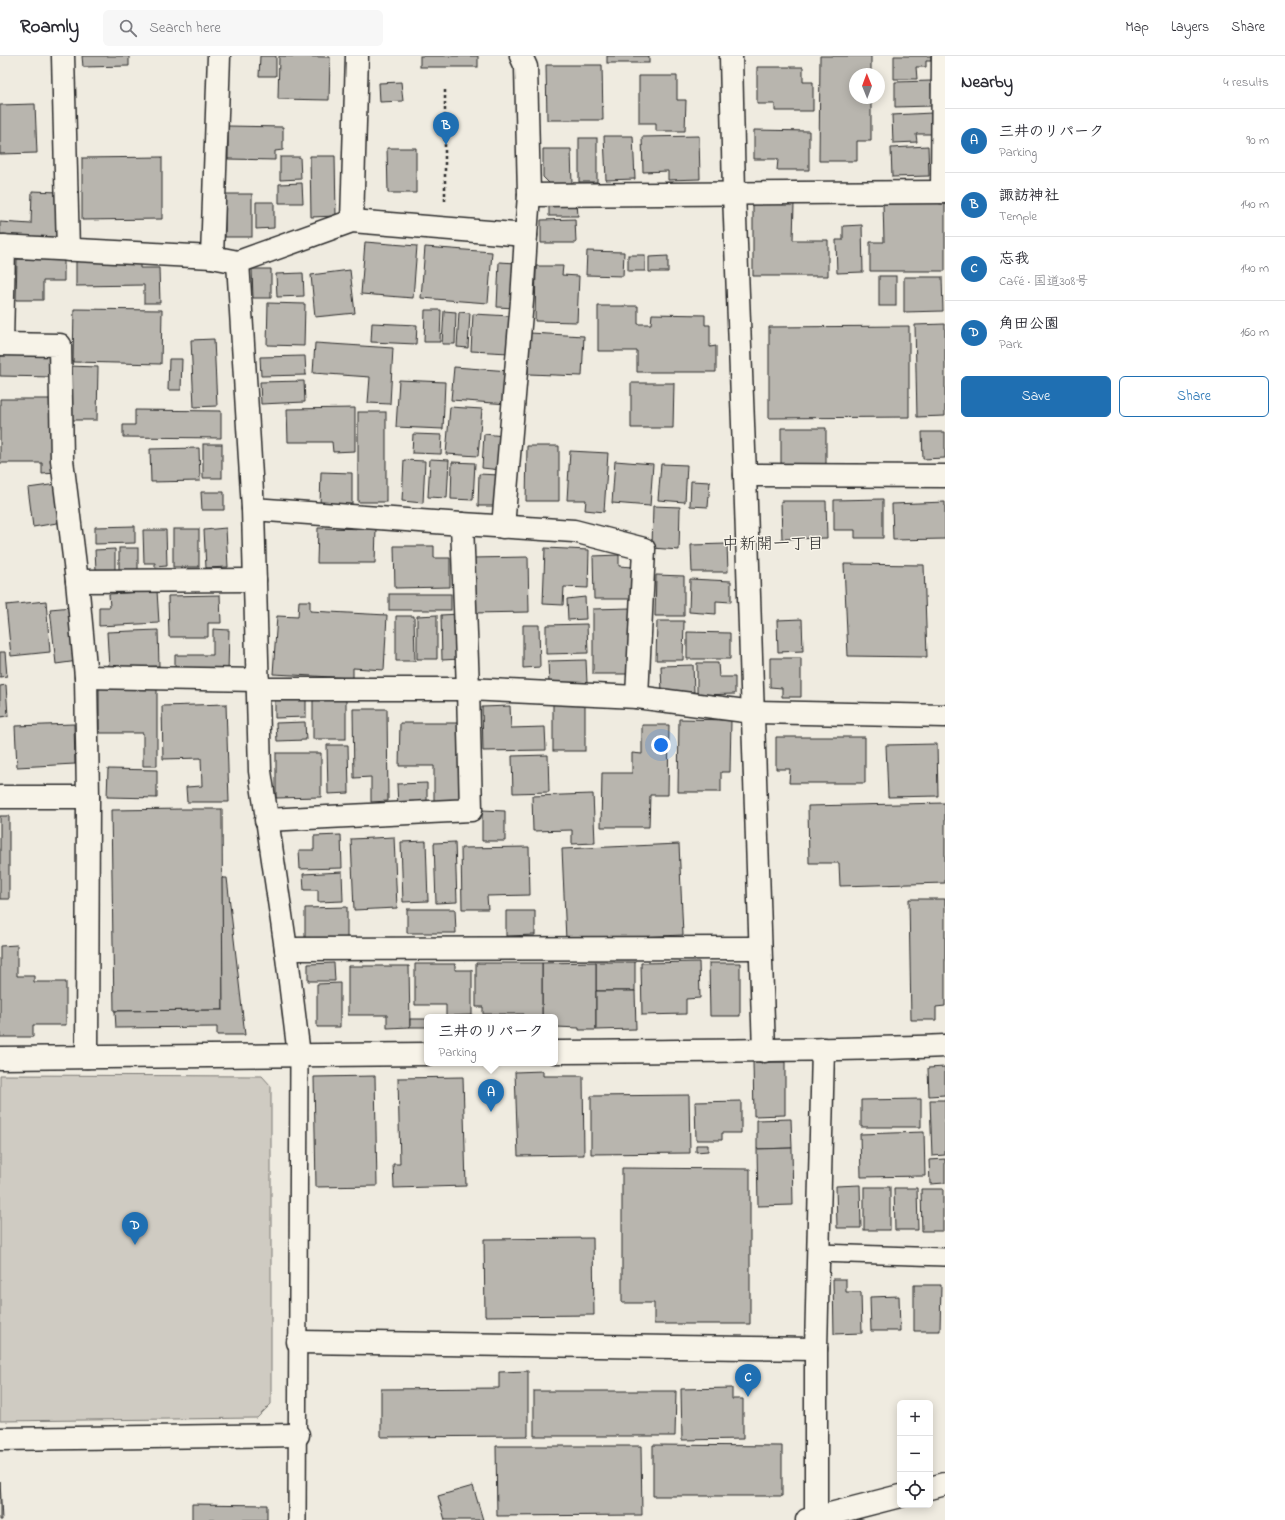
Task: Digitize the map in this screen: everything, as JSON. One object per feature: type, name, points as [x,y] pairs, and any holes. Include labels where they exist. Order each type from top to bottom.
[{"type":"main road","points":[[63,56],[68,250]]},
{"type":"main road","points":[[212,257],[219,56]]},
{"type":"main road","points":[[352,221],[357,56]]},
{"type":"main road","points":[[503,527],[522,302],[529,196],[526,67],[521,56]]},
{"type":"main road","points":[[731,56],[734,193],[764,1051]]},
{"type":"main road","points":[[529,196],[943,192],[943,56]]},
{"type":"main road","points":[[87,1057],[88,797],[86,677],[77,581],[62,460],[60,345],[1,344],[2,246],[212,257],[238,262],[352,221],[526,235]]},
{"type":"main road","points":[[238,262],[253,509],[260,771],[286,949],[299,1055]]},
{"type":"main road","points":[[745,475],[945,476]]},
{"type":"main road","points":[[253,509],[503,527],[574,530],[644,549],[637,697]]},
{"type":"main road","points":[[266,820],[471,810],[462,524]]},
{"type":"main road","points":[[77,581],[255,580]]},
{"type":"main road","points":[[86,677],[258,684],[468,689],[637,697],[753,712],[945,716]]},
{"type":"main road","points":[[0,797],[88,797]]},
{"type":"main road","points":[[286,949],[760,948]]},
{"type":"main road","points":[[558,1052],[764,1051],[945,1046]]},
{"type":"main road","points":[[823,1049],[813,1519],[897,1497]]},
{"type":"main road","points":[[0,1058],[424,1054]]},
{"type":"main road","points":[[298,1342],[816,1350]]},
{"type":"main road","points":[[0,1439],[298,1435]]},
{"type":"main road","points":[[933,1487],[945,1484]]},
{"type":"lane","points":[[297,1520],[299,1055]]},
{"type":"lane","points":[[818,1253],[945,1257]]},
{"type":"path","points":[[445,90],[446,228]]},
{"type":"shaded area","points":[[0,1075],[262,1076],[271,1086],[271,1404],[257,1418],[0,1421]]},
{"type":"building","points":[[82,56],[129,56],[129,66],[83,67]]},
{"type":"building","points":[[260,56],[276,56],[276,76],[259,76]]},
{"type":"building","points":[[279,56],[330,57],[329,100],[278,99]]},
{"type":"building","points":[[420,56],[478,56],[478,67],[420,67]]},
{"type":"building","points":[[607,56],[649,56],[649,63],[607,63]]},
{"type":"building","points":[[820,56],[871,56],[871,68],[849,68],[849,104],[871,104],[871,141],[857,141],[857,161],[819,161]]},
{"type":"building","points":[[894,56],[931,56],[931,61],[926,61],[926,67],[916,67],[917,79],[894,79]]},
{"type":"building","points":[[546,65],[602,65],[603,120],[547,120]]},
{"type":"building","points":[[757,67],[803,67],[803,82],[813,82],[813,111],[775,111],[775,104],[757,104]]},
{"type":"building","points":[[639,76],[677,76],[677,100],[686,100],[685,131],[656,131],[656,123],[639,123]]},
{"type":"building","points":[[931,81],[932,106],[895,107],[895,82]]},
{"type":"building","points":[[401,82],[403,101],[380,102],[379,83]]},
{"type":"building","points":[[35,104],[37,153],[0,154],[0,105]]},
{"type":"building","points":[[932,113],[933,134],[916,134],[917,142],[893,143],[892,115]]},
{"type":"building","points":[[228,126],[283,127],[283,150],[275,151],[275,160],[228,159]]},
{"type":"building","points":[[754,130],[809,131],[809,170],[777,170],[778,159],[754,159]]},
{"type":"building","points":[[604,136],[633,136],[635,179],[606,180]]},
{"type":"building","points":[[699,136],[700,179],[668,180],[668,171],[643,172],[642,137]]},
{"type":"building","points":[[579,138],[597,138],[597,182],[579,182]]},
{"type":"building","points":[[928,146],[929,176],[892,177],[891,148]]},
{"type":"building","points":[[387,148],[416,148],[416,193],[388,193]]},
{"type":"building","points":[[543,149],[571,149],[572,185],[550,184],[543,177]]},
{"type":"building","points":[[310,156],[335,156],[336,216],[311,217]]},
{"type":"building","points":[[162,157],[162,219],[82,220],[82,158]]},
{"type":"building","points":[[280,157],[300,157],[301,179],[280,180]]},
{"type":"building","points":[[302,183],[303,203],[279,203],[279,184]]},
{"type":"building","points":[[32,191],[59,192],[57,240],[0,238],[0,222],[31,224]]},
{"type":"building","points":[[225,194],[252,194],[252,237],[225,237]]},
{"type":"building","points":[[256,202],[274,202],[274,228],[256,229]]},
{"type":"building","points":[[945,202],[945,271],[870,271],[870,242],[884,242],[883,203]]},
{"type":"building","points":[[577,203],[578,216],[549,216],[549,204]]},
{"type":"building","points":[[753,204],[794,204],[793,240],[828,240],[828,276],[753,276]]},
{"type":"building","points":[[575,219],[576,243],[541,243],[541,220]]},
{"type":"building","points":[[862,225],[863,272],[837,273],[836,240],[843,240],[843,226]]},
{"type":"building","points":[[365,242],[417,246],[413,298],[361,294]]},
{"type":"building","points":[[425,247],[492,252],[488,303],[421,298]]},
{"type":"building","points":[[587,251],[624,252],[623,276],[586,275]]},
{"type":"building","points":[[628,255],[645,255],[645,271],[628,271]]},
{"type":"building","points":[[668,256],[668,272],[649,272],[649,257]]},
{"type":"building","points":[[140,258],[140,268],[159,268],[160,303],[144,303],[144,285],[76,286],[76,259]]},
{"type":"building","points":[[17,259],[64,260],[64,281],[43,281],[43,300],[16,300]]},
{"type":"building","points":[[499,262],[517,263],[515,308],[497,307]]},
{"type":"building","points":[[536,266],[563,266],[562,275],[579,276],[577,322],[535,321]]},
{"type":"building","points":[[252,269],[271,269],[271,298],[253,298]]},
{"type":"building","points":[[350,270],[355,313],[315,317],[311,275]]},
{"type":"building","points":[[303,273],[304,296],[277,297],[276,274]]},
{"type":"building","points":[[879,276],[896,276],[896,306],[879,306]]},
{"type":"building","points":[[904,277],[942,277],[943,311],[904,312]]},
{"type":"building","points":[[268,303],[305,304],[304,346],[267,345]]},
{"type":"building","points":[[598,306],[638,306],[638,324],[651,324],[652,314],[705,315],[705,325],[710,325],[710,347],[716,346],[716,372],[637,372],[637,351],[598,351]]},
{"type":"building","points":[[74,309],[162,310],[161,364],[73,362]]},
{"type":"building","points":[[425,310],[441,310],[440,342],[424,342]]},
{"type":"building","points":[[444,311],[456,312],[455,344],[442,344]]},
{"type":"building","points":[[459,312],[470,313],[468,348],[457,347]]},
{"type":"building","points":[[473,314],[511,316],[509,353],[471,351]]},
{"type":"building","points":[[372,323],[417,325],[416,344],[371,342]]},
{"type":"building","points":[[945,324],[945,416],[917,417],[915,325]]},
{"type":"building","points":[[909,326],[909,417],[769,418],[769,327]]},
{"type":"building","points":[[530,333],[584,336],[582,376],[528,374]]},
{"type":"building","points":[[214,339],[217,406],[194,407],[191,340]]},
{"type":"building","points":[[315,343],[393,348],[390,404],[368,403],[370,377],[313,373]]},
{"type":"building","points":[[0,354],[53,354],[53,377],[0,376]]},
{"type":"building","points":[[305,356],[306,375],[261,376],[260,357]]},
{"type":"building","points":[[169,359],[182,359],[181,390],[168,390]]},
{"type":"building","points":[[68,366],[98,367],[97,420],[66,420]]},
{"type":"building","points":[[454,367],[510,371],[508,404],[451,400]]},
{"type":"building","points":[[399,380],[445,382],[443,429],[396,427]]},
{"type":"building","points":[[304,381],[305,402],[261,404],[260,382]]},
{"type":"building","points":[[631,383],[674,383],[673,428],[631,428]]},
{"type":"building","points":[[0,399],[56,399],[57,473],[42,474],[42,463],[0,463]]},
{"type":"building","points":[[450,407],[482,409],[478,456],[446,454]]},
{"type":"building","points":[[355,408],[355,451],[333,452],[332,442],[288,442],[287,409]]},
{"type":"building","points":[[135,410],[221,411],[221,438],[123,437],[123,425],[135,425]]},
{"type":"building","points":[[358,412],[386,412],[386,502],[358,502]]},
{"type":"building","points":[[781,428],[826,428],[826,467],[781,468]]},
{"type":"building","points":[[922,432],[945,432],[945,458],[923,459]]},
{"type":"building","points":[[413,434],[442,435],[441,454],[412,453]]},
{"type":"building","points":[[484,434],[504,436],[501,470],[482,468]]},
{"type":"building","points":[[203,444],[222,444],[222,478],[203,478]]},
{"type":"building","points":[[527,446],[559,446],[559,501],[526,501]]},
{"type":"building","points":[[199,448],[200,481],[151,482],[150,449]]},
{"type":"building","points":[[570,451],[608,453],[604,512],[585,510],[586,500],[567,500]]},
{"type":"building","points":[[430,459],[449,460],[447,498],[428,497]]},
{"type":"building","points":[[404,460],[425,461],[423,503],[402,501]]},
{"type":"building","points":[[615,461],[653,464],[650,506],[612,503]]},
{"type":"building","points":[[452,462],[475,463],[473,500],[451,499]]},
{"type":"building","points":[[661,464],[687,465],[685,502],[658,500]]},
{"type":"building","points":[[321,472],[352,473],[352,506],[320,505]]},
{"type":"building","points":[[479,474],[499,475],[498,506],[478,506]]},
{"type":"building","points":[[691,481],[710,482],[708,507],[690,506]]},
{"type":"building","points":[[57,484],[63,522],[33,527],[28,488]]},
{"type":"building","points":[[201,492],[224,492],[224,510],[202,510]]},
{"type":"building","points":[[883,499],[883,538],[855,538],[855,530],[834,530],[834,500]]},
{"type":"building","points":[[781,501],[826,501],[827,538],[782,539]]},
{"type":"building","points":[[945,502],[945,539],[893,540],[892,504]]},
{"type":"building","points":[[653,506],[680,507],[679,550],[652,548]]},
{"type":"building","points":[[135,526],[135,543],[95,544],[95,527]]},
{"type":"building","points":[[226,528],[228,567],[206,568],[204,530]]},
{"type":"building","points":[[318,528],[376,529],[375,563],[317,563]]},
{"type":"building","points":[[173,529],[199,529],[199,567],[173,567]]},
{"type":"building","points":[[143,530],[166,530],[167,566],[155,567],[155,563],[144,563]]},
{"type":"building","points":[[727,544],[728,572],[692,572],[691,545]]},
{"type":"building","points":[[394,546],[434,546],[434,558],[450,558],[450,587],[395,588]]},
{"type":"building","points":[[119,548],[138,548],[138,571],[119,571]]},
{"type":"building","points":[[545,548],[589,550],[588,588],[564,587],[563,605],[543,604]]},
{"type":"building","points":[[115,549],[115,570],[96,570],[95,550]]},
{"type":"building","points":[[619,555],[619,566],[633,567],[633,599],[594,599],[593,556]]},
{"type":"building","points":[[528,557],[529,612],[473,613],[472,558]]},
{"type":"building","points":[[844,564],[924,565],[927,657],[848,656]]},
{"type":"building","points":[[656,575],[684,576],[684,616],[655,616]]},
{"type":"building","points":[[690,579],[731,581],[731,602],[716,601],[716,614],[689,612]]},
{"type":"building","points":[[157,591],[159,623],[99,626],[99,607],[110,607],[109,594]]},
{"type":"building","points":[[389,594],[451,594],[451,610],[389,610]]},
{"type":"building","points":[[220,595],[221,623],[208,623],[208,637],[169,637],[168,596]]},
{"type":"building","points":[[585,597],[586,619],[568,620],[567,599]]},
{"type":"building","points":[[46,601],[50,652],[11,656],[6,605]]},
{"type":"building","points":[[299,601],[310,601],[310,611],[387,615],[384,670],[353,668],[353,678],[273,674],[277,616],[298,617]]},
{"type":"building","points":[[72,607],[78,661],[56,664],[50,609]]},
{"type":"building","points":[[631,608],[631,674],[593,674],[593,609]]},
{"type":"building","points":[[459,614],[460,659],[442,660],[441,615]]},
{"type":"building","points":[[437,615],[437,659],[417,659],[417,616]]},
{"type":"building","points":[[396,616],[414,616],[415,661],[396,661]]},
{"type":"building","points":[[802,619],[803,651],[778,652],[777,620]]},
{"type":"building","points":[[657,621],[684,621],[683,660],[656,660]]},
{"type":"building","points":[[587,624],[588,653],[546,654],[546,625]]},
{"type":"building","points":[[523,625],[539,625],[540,667],[523,668]]},
{"type":"building","points":[[213,629],[229,630],[228,673],[175,673],[175,655],[213,655]]},
{"type":"building","points":[[158,630],[159,666],[109,668],[107,632]]},
{"type":"building","points":[[687,632],[730,633],[730,659],[687,659]]},
{"type":"building","points":[[0,652],[5,652],[7,676],[0,677]]},
{"type":"building","points":[[770,658],[801,658],[801,697],[782,697],[782,688],[770,687]]},
{"type":"building","points":[[586,660],[587,683],[549,684],[548,661]]},
{"type":"building","points":[[697,663],[718,663],[719,677],[735,677],[735,694],[697,695]]},
{"type":"building","points":[[693,665],[694,692],[662,693],[661,666]]},
{"type":"building","points":[[6,685],[8,716],[0,717],[0,686]]},
{"type":"building","points":[[99,687],[157,687],[157,766],[143,766],[143,733],[99,733]]},
{"type":"building","points":[[306,699],[306,717],[275,718],[275,700]]},
{"type":"building","points":[[313,699],[346,699],[346,739],[313,739]]},
{"type":"building","points":[[226,704],[229,802],[187,802],[186,787],[202,786],[201,758],[163,759],[162,706]]},
{"type":"building","points":[[553,704],[585,704],[585,751],[553,751]]},
{"type":"building","points":[[510,706],[511,728],[545,727],[546,750],[483,751],[482,707]]},
{"type":"building","points":[[353,709],[387,709],[388,801],[371,802],[371,777],[354,778]]},
{"type":"building","points":[[679,719],[731,720],[730,772],[721,772],[721,792],[678,792]]},
{"type":"building","points":[[305,722],[306,740],[277,741],[276,723]]},
{"type":"building","points":[[400,723],[463,723],[463,804],[434,804],[434,766],[399,766]]},
{"type":"building","points":[[74,724],[75,764],[17,767],[15,726]]},
{"type":"building","points":[[642,725],[669,725],[668,795],[650,795],[649,827],[601,827],[602,773],[632,773],[632,753],[642,754]]},
{"type":"building","points":[[776,737],[865,737],[865,783],[789,783],[790,769],[776,769]]},
{"type":"building","points":[[937,744],[938,796],[888,797],[886,745]]},
{"type":"building","points":[[327,745],[348,745],[349,793],[328,794]]},
{"type":"building","points":[[276,753],[321,753],[321,797],[276,798]]},
{"type":"building","points":[[548,755],[549,792],[513,793],[512,756]]},
{"type":"building","points":[[108,769],[157,770],[157,798],[107,797]]},
{"type":"building","points":[[427,783],[427,806],[398,807],[397,784]]},
{"type":"building","points":[[593,794],[595,843],[572,844],[572,830],[533,831],[532,796]]},
{"type":"building","points":[[945,803],[945,883],[840,886],[839,863],[809,863],[808,806]]},
{"type":"building","points":[[222,809],[223,1010],[114,1011],[111,810]]},
{"type":"building","points":[[482,810],[505,811],[505,841],[482,841]]},
{"type":"building","points":[[0,816],[9,816],[9,899],[0,899]]},
{"type":"building","points":[[341,835],[342,868],[300,869],[299,850],[314,850],[314,836]]},
{"type":"building","points":[[394,837],[397,908],[354,910],[351,839]]},
{"type":"building","points":[[426,841],[428,901],[403,902],[401,842]]},
{"type":"building","points":[[455,842],[457,902],[436,903],[434,843]]},
{"type":"building","points":[[679,844],[683,935],[566,940],[562,849]]},
{"type":"building","points":[[529,847],[530,895],[487,896],[488,909],[462,909],[461,848]]},
{"type":"building","points":[[342,872],[343,901],[318,902],[318,890],[304,890],[303,874]]},
{"type":"building","points":[[222,878],[227,878],[245,1035],[217,1035],[217,1027],[116,1028],[115,1011],[223,1010]]},
{"type":"building","points":[[909,899],[945,899],[945,1006],[936,1007],[936,1020],[911,1020]]},
{"type":"building","points":[[347,907],[347,938],[305,939],[305,908]]},
{"type":"building","points":[[407,909],[455,909],[456,933],[407,933]]},
{"type":"building","points":[[506,911],[535,911],[535,935],[506,936]]},
{"type":"building","points":[[17,945],[17,976],[34,976],[34,982],[66,982],[66,1025],[33,1025],[33,1037],[0,1037],[0,946]]},
{"type":"building","points":[[596,962],[635,962],[635,991],[596,991]]},
{"type":"building","points":[[596,962],[596,1030],[579,1030],[579,1028],[558,1027],[558,1014],[542,1014],[542,963]]},
{"type":"building","points":[[699,962],[700,998],[686,999],[686,1014],[642,1015],[641,963]]},
{"type":"building","points":[[334,963],[335,981],[308,981],[308,964]]},
{"type":"building","points":[[476,963],[542,963],[542,1014],[483,1014],[483,1007],[476,1007]]},
{"type":"building","points":[[709,963],[740,963],[740,1016],[710,1016]]},
{"type":"building","points":[[415,964],[455,964],[455,970],[472,970],[472,1014],[446,1014],[446,1005],[415,1005]]},
{"type":"building","points":[[348,966],[409,966],[410,1027],[387,1028],[387,1015],[348,1015]]},
{"type":"building","points":[[340,983],[340,1027],[317,1027],[317,984]]},
{"type":"building","points":[[596,991],[635,991],[636,1029],[596,1030]]},
{"type":"building","points":[[410,1019],[424,1019],[424,1027],[410,1027]]},
{"type":"building","points":[[753,1062],[785,1062],[785,1115],[754,1116]]},
{"type":"building","points":[[945,1067],[945,1095],[929,1096],[928,1068]]},
{"type":"building","points":[[543,1071],[543,1076],[583,1076],[584,1155],[518,1156],[515,1072]]},
{"type":"building","points":[[375,1076],[377,1186],[316,1187],[314,1077]]},
{"type":"building","points":[[463,1077],[466,1186],[394,1188],[393,1164],[400,1164],[398,1078]]},
{"type":"building","points":[[689,1095],[690,1153],[591,1154],[591,1096]]},
{"type":"building","points":[[921,1099],[921,1127],[861,1127],[861,1100]]},
{"type":"building","points":[[930,1100],[945,1100],[945,1155],[932,1156]]},
{"type":"building","points":[[741,1101],[741,1133],[722,1133],[722,1140],[696,1140],[695,1102]]},
{"type":"building","points":[[791,1119],[792,1148],[757,1149],[757,1120]]},
{"type":"building","points":[[924,1132],[925,1176],[861,1177],[860,1134]]},
{"type":"building","points":[[696,1145],[708,1145],[708,1151],[696,1152]]},
{"type":"building","points":[[792,1148],[793,1205],[758,1206],[757,1149]]},
{"type":"building","points":[[945,1159],[945,1183],[930,1184],[929,1160]]},
{"type":"building","points":[[622,1168],[750,1169],[750,1324],[654,1324],[654,1303],[622,1303]]},
{"type":"building","points":[[860,1185],[861,1228],[837,1228],[836,1186]]},
{"type":"building","points":[[864,1187],[890,1187],[890,1230],[864,1230]]},
{"type":"building","points":[[894,1188],[917,1188],[918,1230],[895,1230]]},
{"type":"building","points":[[921,1189],[943,1189],[943,1231],[922,1231]]},
{"type":"building","points":[[593,1238],[594,1315],[485,1316],[484,1239]]},
{"type":"building","points":[[833,1279],[846,1279],[846,1292],[861,1292],[862,1333],[834,1334]]},
{"type":"building","points":[[914,1285],[941,1285],[940,1331],[914,1331]]},
{"type":"building","points":[[899,1296],[900,1331],[871,1331],[870,1297]]},
{"type":"building","points":[[528,1371],[528,1436],[381,1437],[381,1389],[499,1388],[499,1372]]},
{"type":"building","points":[[732,1388],[732,1399],[743,1399],[743,1439],[682,1440],[681,1389]]},
{"type":"building","points":[[534,1391],[676,1391],[675,1436],[534,1436]]},
{"type":"building","points":[[653,1445],[782,1446],[782,1496],[653,1496]]},
{"type":"building","points":[[496,1446],[641,1446],[642,1515],[497,1516]]},
{"type":"building","points":[[0,1481],[2,1520],[0,1520]]},
{"type":"building","points":[[473,1486],[483,1520],[445,1520],[438,1496]]},
{"type":"building","points":[[192,1504],[267,1505],[267,1520],[192,1520]]},
{"type":"place","name":"諏訪神社","points":[[446,145]]},
{"type":"place","name":"三井のリパーク","points":[[491,1112]]},
{"type":"place","name":"角田公園","points":[[135,1245]]},
{"type":"place","name":"忘我","points":[[748,1397]]},
{"type":"district","name":"中新開一丁目","points":[[773,544]]}]
